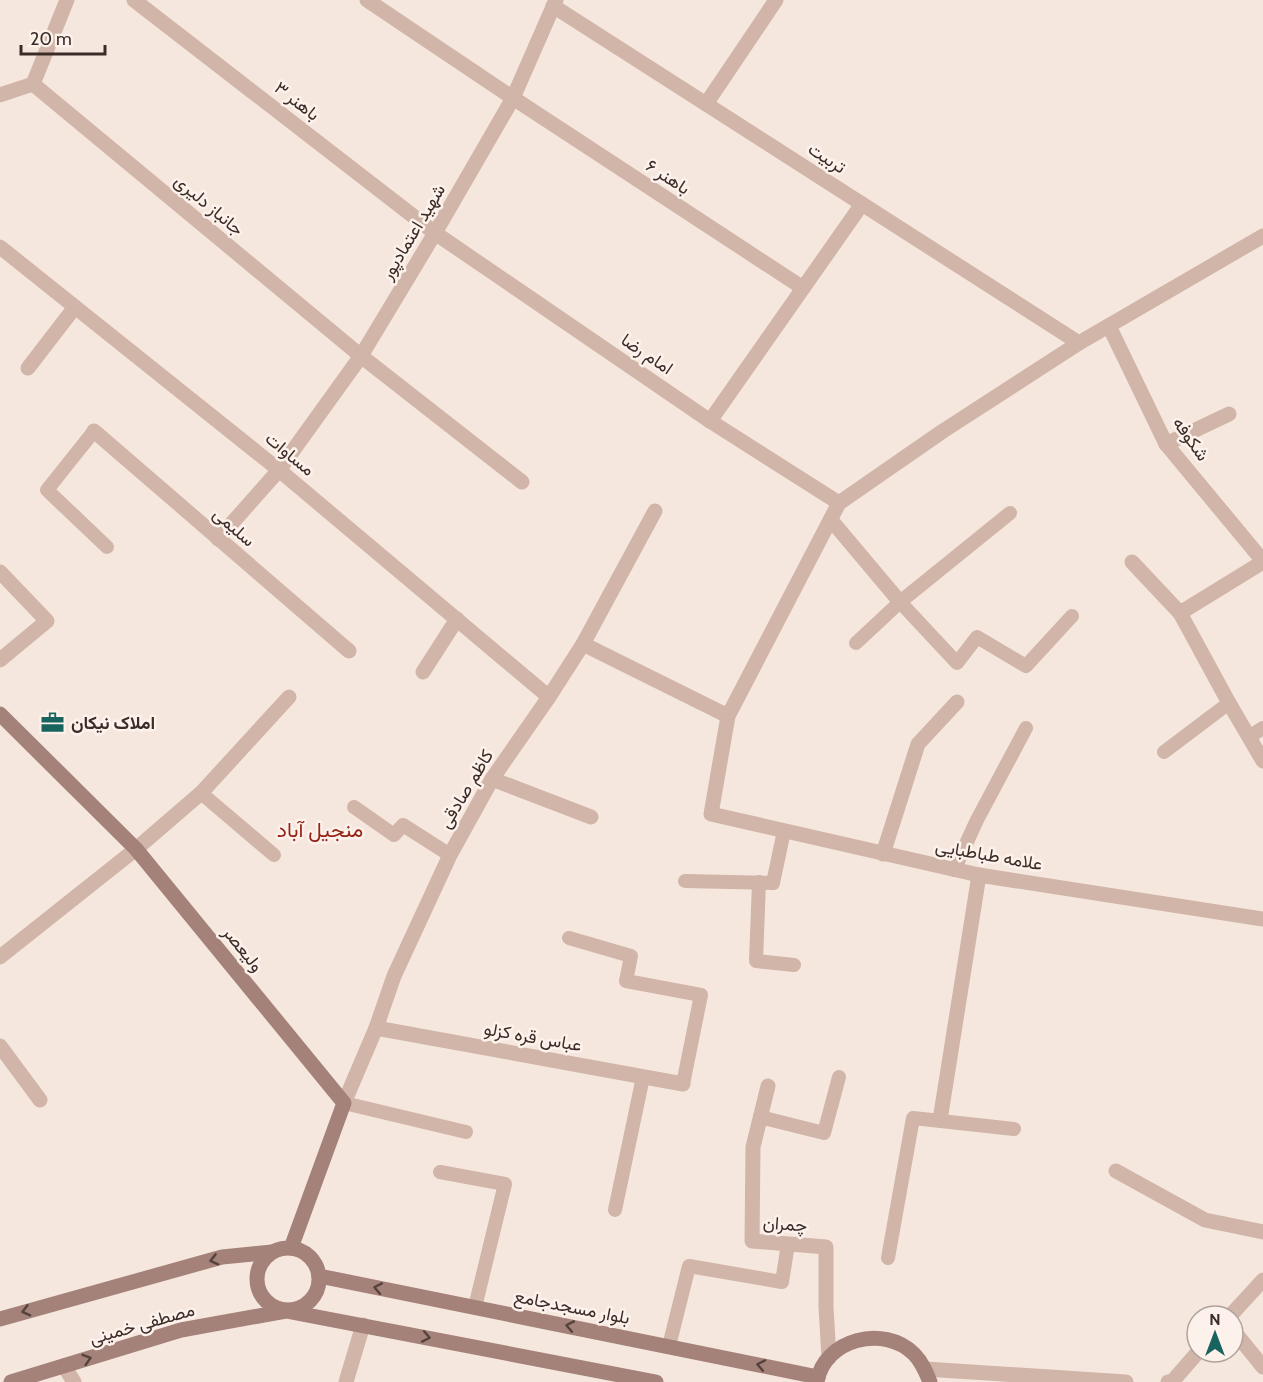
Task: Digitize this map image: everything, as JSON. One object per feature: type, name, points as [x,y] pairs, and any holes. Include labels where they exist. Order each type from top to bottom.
[{"type":"street","points":[[0,95],[33,84],[66,0]]},
{"type":"street","name":"باهنر ۳","points":[[134,0],[435,233]]},
{"type":"street","name":"باهنر ۶","points":[[367,0],[803,288]]},
{"type":"street","points":[[706,104],[776,0]]},
{"type":"street","name":"شهید اعتمادپور","points":[[218,539],[279,470],[362,356],[513,98],[554,3]]},
{"type":"street","name":"تربیت","points":[[554,3],[706,104],[1079,343]]},
{"type":"street","name":"جانباز دلیری","points":[[33,84],[362,356],[522,482]]},
{"type":"street","points":[[711,421],[862,204]]},
{"type":"street","name":"امام رضا","points":[[435,233],[711,421],[839,504]]},
{"type":"street","points":[[583,644],[728,716],[839,504],[943,430],[1079,343],[1263,236]]},
{"type":"street","name":"مساوات","points":[[0,247],[279,470],[549,697]]},
{"type":"street","points":[[28,368],[75,307]]},
{"type":"street","name":"شکوفه","points":[[1108,326],[1166,444],[1263,561]]},
{"type":"street","points":[[1166,444],[1228,414]]},
{"type":"street","name":"سلیمی","points":[[94,431],[349,651]]},
{"type":"street","name":"کاظم صادقی","points":[[344,1102],[376,1028],[394,976],[450,855],[492,779],[583,644],[655,511]]},
{"type":"street","points":[[831,520],[900,602]]},
{"type":"street","points":[[1180,613],[1263,561]]},
{"type":"street","points":[[1132,562],[1180,613],[1228,703],[1263,761]]},
{"type":"street","points":[[0,572],[47,621],[0,660]]},
{"type":"street","points":[[423,672],[457,619]]},
{"type":"street","points":[[0,957],[136,849],[201,793],[289,697]]},
{"type":"street","points":[[883,854],[918,744],[957,702]]},
{"type":"street","name":"ولیعصر","points":[[0,714],[136,849],[344,1102]]},
{"type":"street","name":"علامه طباطبایی","points":[[728,716],[711,814],[979,875],[1263,919]]},
{"type":"street","points":[[492,779],[591,817]]},
{"type":"street","points":[[940,1120],[979,875]]},
{"type":"street","name":"عباس قره کزلو","points":[[376,1028],[683,1084]]},
{"type":"street","points":[[0,1046],[40,1100]]},
{"type":"street","name":"چمران","points":[[768,1086],[753,1147],[752,1241],[826,1246],[829,1358]]},
{"type":"street","points":[[291,1248],[344,1102]]},
{"type":"street","points":[[1116,1171],[1205,1220],[1263,1232]]},
{"type":"street","points":[[286,1311],[306,1305],[314,1297],[319,1276],[317,1266],[310,1257],[302,1251],[291,1248],[281,1248],[272,1252],[258,1267],[257,1287],[267,1303],[276,1308],[286,1311],[656,1382]]},
{"type":"street","points":[[0,1318],[222,1257],[272,1252]]},
{"type":"street","name":"بلوار مسجدجامع","points":[[319,1276],[818,1379]]},
{"type":"street","points":[[1241,1304],[1263,1280]]},
{"type":"street","name":"مصطفی خمینی","points":[[11,1382],[181,1330],[286,1311]]},
{"type":"street","points":[[346,1382],[363,1325]]},
{"type":"street","points":[[818,1379],[829,1358],[843,1346],[861,1339],[880,1338],[898,1343],[914,1353],[928,1375],[1126,1382]]},
{"type":"street","points":[[1245,1345],[1263,1367]]},
{"type":"street","points":[[1171,1382],[1187,1364]]},
{"type":"street","points":[[64,1366],[74,1382]]},
{"type":"lane","points":[[94,431],[46,490],[107,547]]},
{"type":"lane","points":[[856,643],[900,602],[1010,513]]},
{"type":"lane","points":[[900,602],[957,663],[978,637],[1026,666],[1072,616]]},
{"type":"lane","points":[[1164,752],[1228,703]]},
{"type":"lane","points":[[954,870],[977,820],[1026,728]]},
{"type":"lane","points":[[1249,737],[1263,728]]},
{"type":"lane","points":[[201,793],[274,855]]},
{"type":"lane","points":[[354,807],[394,835],[403,825],[450,855]]},
{"type":"lane","points":[[685,881],[773,883],[784,831]]},
{"type":"lane","points":[[759,882],[756,961],[794,965]]},
{"type":"lane","points":[[569,938],[632,956],[626,981],[701,995],[683,1084]]},
{"type":"lane","points":[[615,1210],[643,1077]]},
{"type":"lane","points":[[760,1117],[824,1133],[839,1077]]},
{"type":"lane","points":[[344,1102],[466,1132]]},
{"type":"lane","points":[[888,1258],[913,1118],[1014,1130]]},
{"type":"lane","points":[[440,1172],[505,1184],[475,1307]]},
{"type":"lane","points":[[669,1347],[689,1266],[782,1282],[788,1244]]},
{"type":"place","name":"املاک نیکان","points":[[53,723]]},
{"type":"district","name":"منجیل آباد","points":[[320,829]]}]
